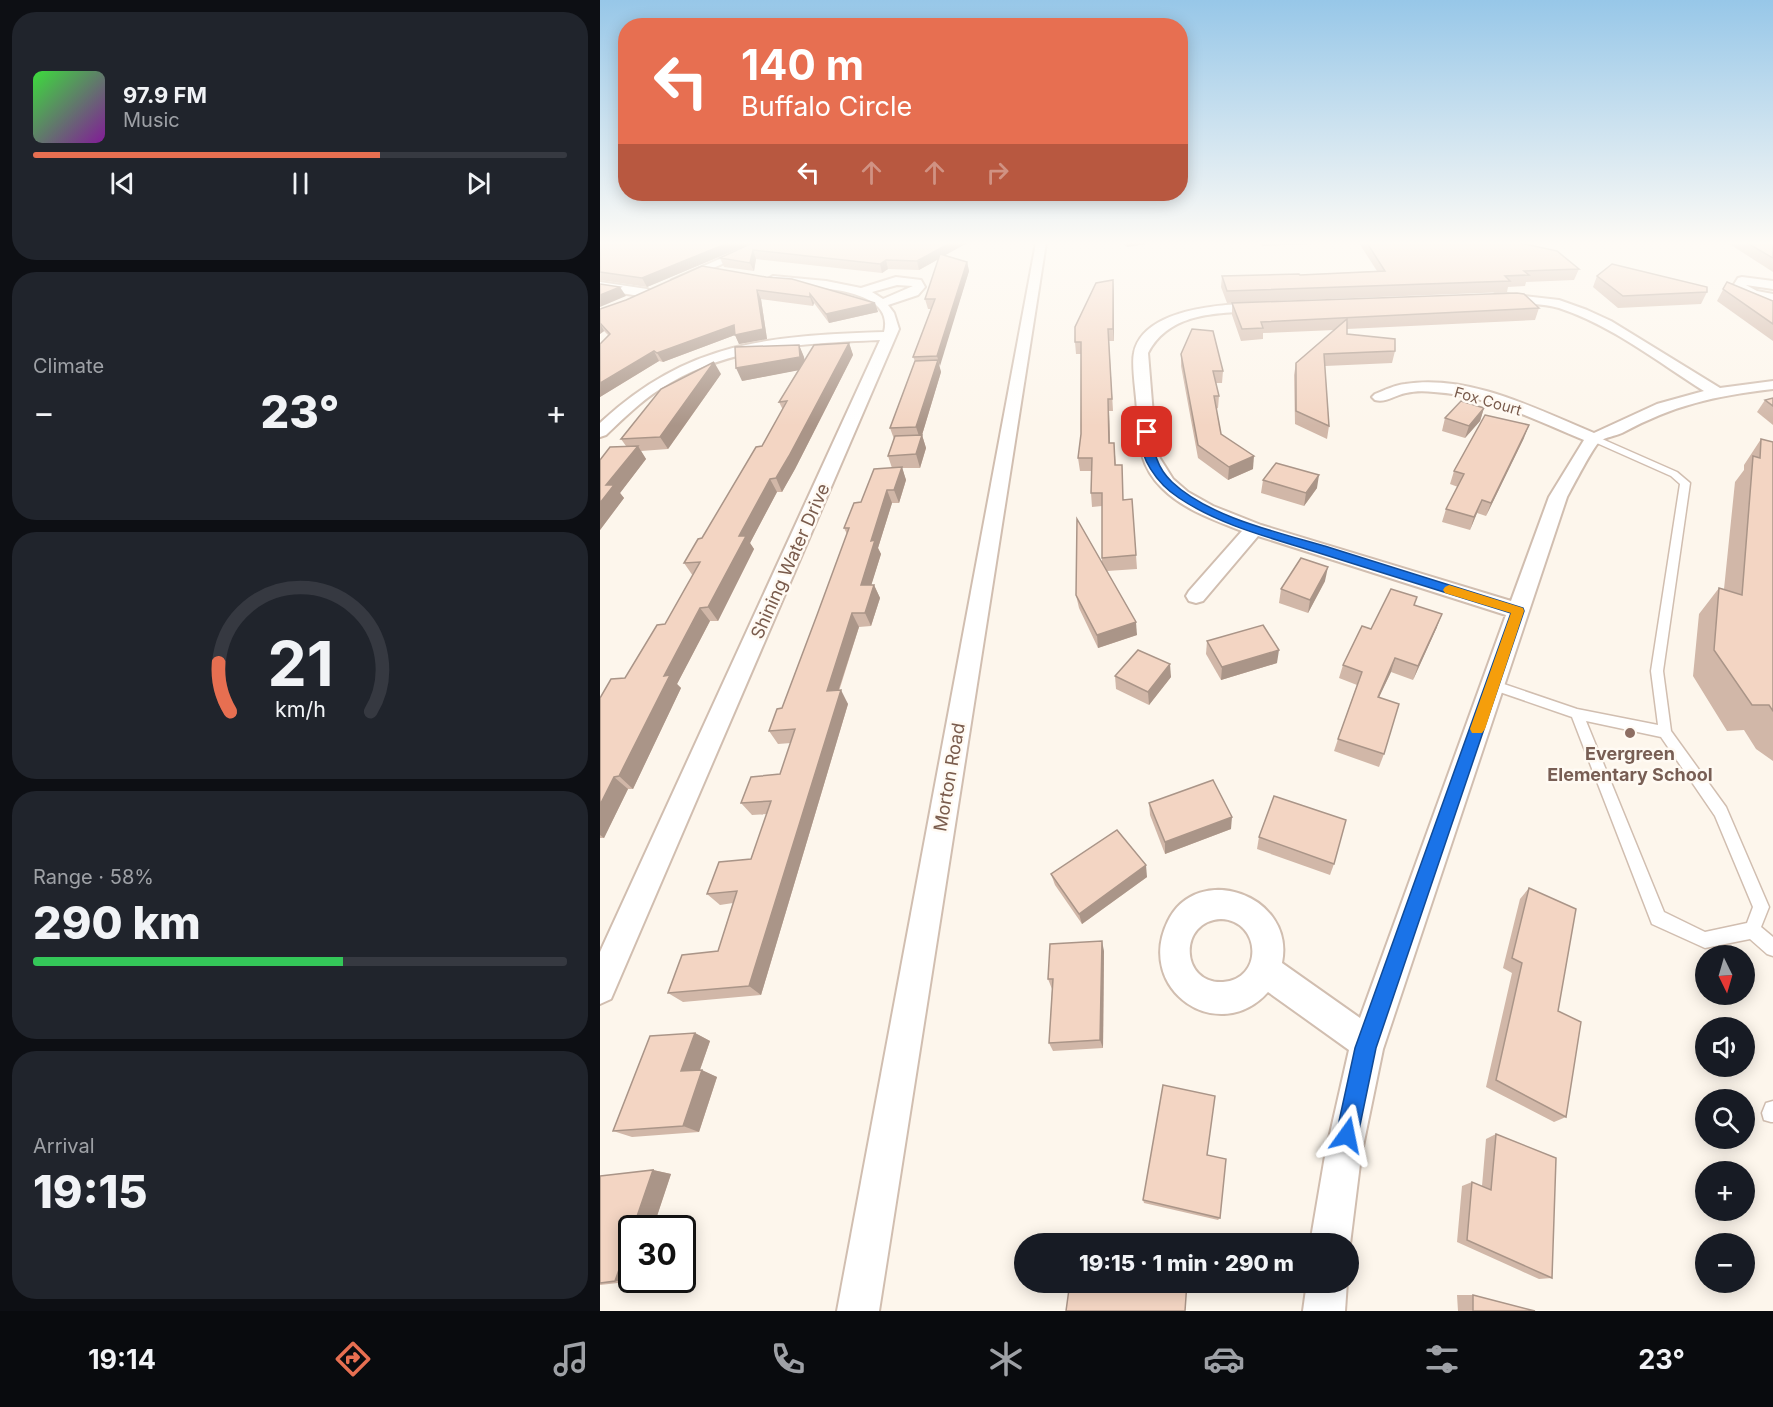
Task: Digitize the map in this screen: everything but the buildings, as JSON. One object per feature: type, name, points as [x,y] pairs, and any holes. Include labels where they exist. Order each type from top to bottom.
[{"type":"street","name":"Shining Water Drive","points":[[600,988],[889,336],[892,320],[889,311],[883,304]]},
{"type":"street","name":"Morton Road","points":[[858,1311],[1031,304]]},
{"type":"street","points":[[1552,304],[1582,313],[1606,324],[1717,392]]},
{"type":"street","points":[[1280,306],[1221,309],[1168,321],[1151,335],[1141,353],[1148,452],[1167,483],[1207,510],[1254,529],[1518,611]]},
{"type":"street","points":[[600,432],[619,411],[649,388],[705,361],[747,348],[789,340],[889,336]]},
{"type":"street","points":[[1332,1233],[1343,1156],[1368,1042],[1558,497],[1593,438],[1607,435],[1662,407],[1717,392],[1773,385]]},
{"type":"street","name":"Fox Court","points":[[1380,397],[1404,388],[1427,386],[1461,391],[1500,401],[1593,438]]},
{"type":"street","points":[[1196,596],[1254,529]]},
{"type":"street","points":[[1264,970],[1368,1042]]},
{"type":"street","points":[[1324,1311],[1326,1293]]},
{"type":"lane","points":[[1593,438],[1674,474],[1685,483],[1658,671],[1665,732],[1721,812],[1761,907],[1752,930]]},
{"type":"lane","points":[[1492,684],[1577,714],[1665,732]]},
{"type":"lane","points":[[1577,714],[1658,918],[1705,940],[1752,930]]},
{"type":"lane","points":[[1752,930],[1773,948]]},
{"type":"slow traffic","points":[[1449,590],[1518,611],[1477,729]]},
{"type":"place","name":"Evergreen Elementary School","points":[[1630,733]]},
{"type":"route","points":[[1147,432],[1148,452],[1167,483],[1207,510],[1254,529],[1518,611],[1366,1048],[1347,1135]]}]
